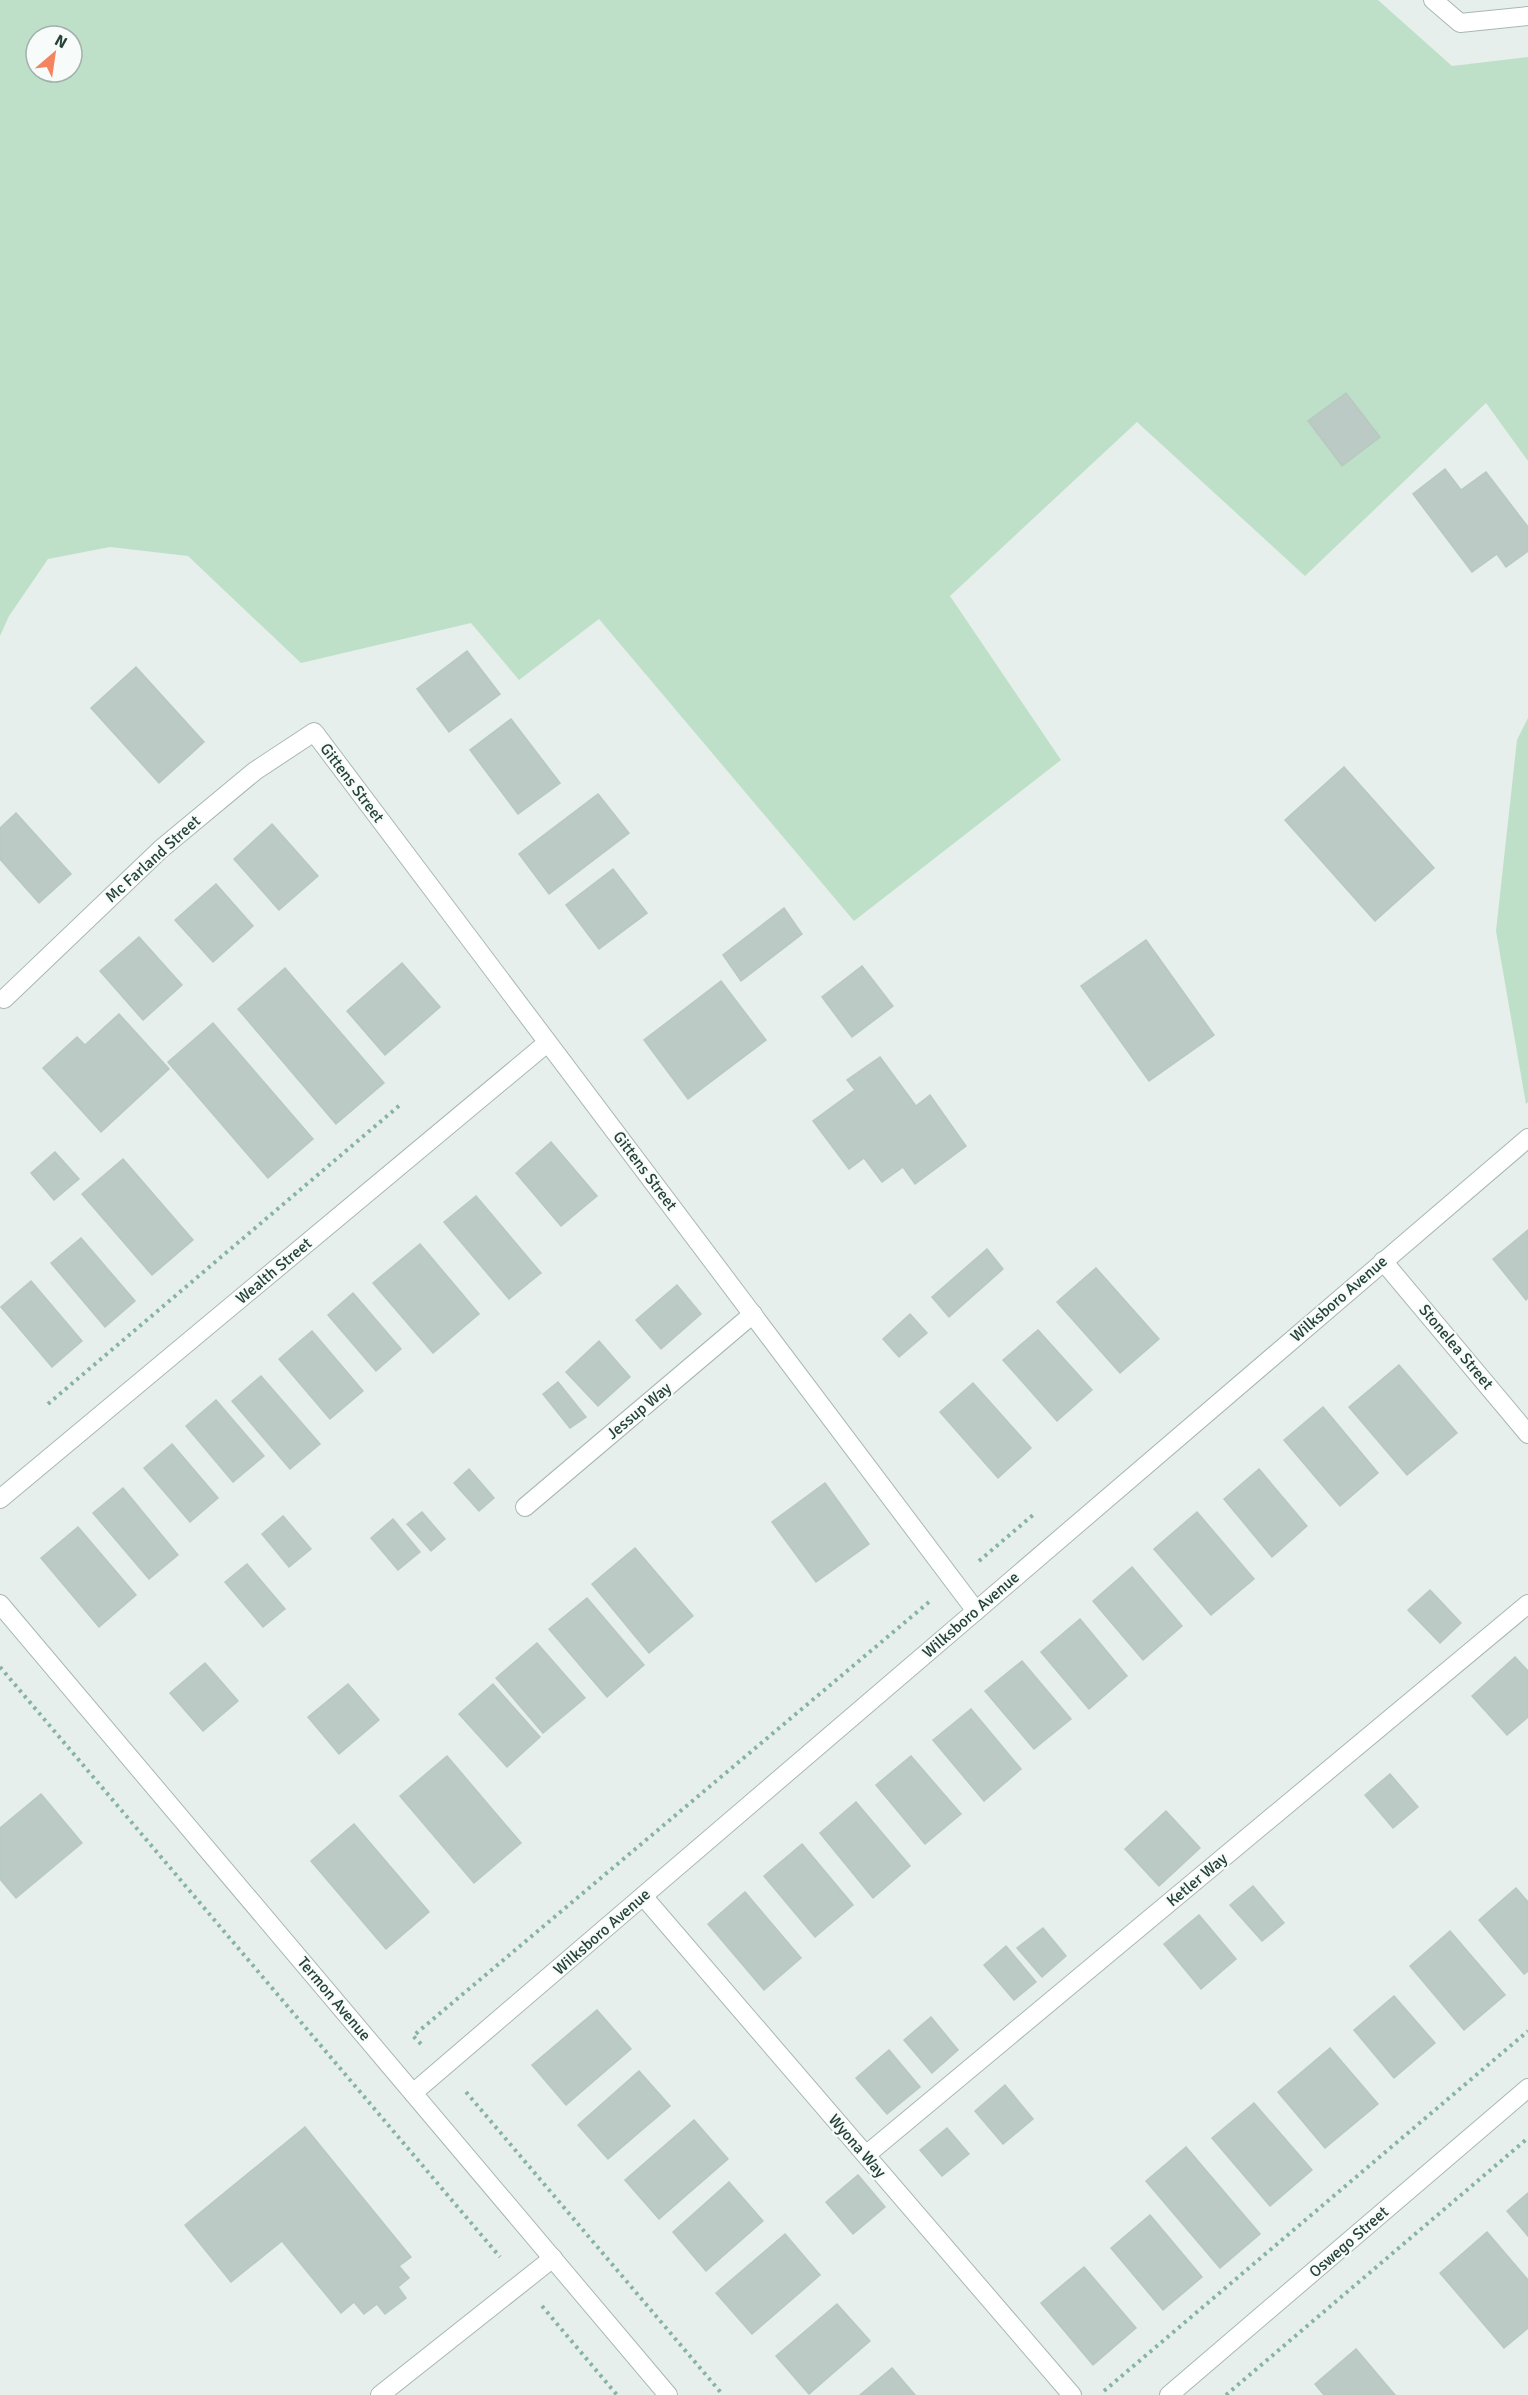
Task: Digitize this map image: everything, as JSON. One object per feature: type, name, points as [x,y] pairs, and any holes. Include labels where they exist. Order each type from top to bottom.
[{"type":"street","points":[[1433,0],[1460,22],[1528,16]]},
{"type":"street","name":"Mc Farland Street","points":[[4,999],[161,849],[255,771],[314,732]]},
{"type":"street","name":"Gittens Street","points":[[314,732],[976,1611]]},
{"type":"street","name":"Wealth Street","points":[[0,1498],[548,1042]]},
{"type":"street","name":"Wilksboro Avenue","points":[[413,2093],[1528,1138]]},
{"type":"street","name":"Stonelea Street","points":[[1383,1261],[1528,1434]]},
{"type":"street","name":"Jessup Way","points":[[525,1507],[753,1314]]},
{"type":"street","name":"Termon Avenue","points":[[0,1604],[669,2395]]},
{"type":"street","name":"Ketler Way","points":[[866,2155],[1528,1604]]},
{"type":"street","name":"Wyona Way","points":[[643,1896],[1072,2395]]},
{"type":"street","name":"Oswego Street","points":[[1169,2395],[1528,2088]]},
{"type":"street","points":[[380,2395],[553,2258]]},
{"type":"path","points":[[48,1404],[400,1105]]},
{"type":"path","points":[[723,2395],[443,2067],[413,2036],[1035,1513]]},
{"type":"path","points":[[0,1667],[617,2395]]},
{"type":"path","points":[[1099,2395],[1528,2031]]},
{"type":"path","points":[[1226,2395],[1528,2138]]},
{"type":"green space","points":[[0,0],[1378,0],[1452,66],[1528,57],[1528,461],[1486,403],[1305,576],[1137,422],[950,596],[1061,760],[854,921],[599,619],[519,680],[471,623],[301,663],[188,556],[110,547],[48,559],[9,616],[0,636]]},
{"type":"green space","points":[[1528,718],[1528,1102],[1526,1104],[1496,931],[1517,740]]},
{"type":"building","points":[[1346,393],[1380,437],[1342,466],[1308,421]]},
{"type":"building","points":[[1445,469],[1461,490],[1486,472],[1528,527],[1528,551],[1506,567],[1497,554],[1472,572],[1413,494]]},
{"type":"building","points":[[467,651],[500,694],[449,732],[417,689]]},
{"type":"building","points":[[136,667],[204,742],[159,783],[91,708]]},
{"type":"building","points":[[511,719],[560,783],[518,814],[470,750]]},
{"type":"building","points":[[1344,767],[1434,868],[1375,921],[1285,820]]},
{"type":"building","points":[[598,794],[629,833],[549,894],[519,854]]},
{"type":"building","points":[[16,813],[71,874],[39,903],[0,859],[0,828]]},
{"type":"building","points":[[272,824],[318,876],[279,910],[234,859]]},
{"type":"building","points":[[613,869],[647,913],[599,949],[566,905]]},
{"type":"building","points":[[216,884],[253,926],[213,962],[175,920]]},
{"type":"building","points":[[784,908],[802,934],[741,981],[723,955]]},
{"type":"building","points":[[139,937],[182,985],[143,1020],[100,971]]},
{"type":"building","points":[[1146,940],[1214,1035],[1149,1081],[1081,986]]},
{"type":"building","points":[[402,963],[440,1007],[385,1055],[347,1011]]},
{"type":"building","points":[[862,966],[893,1006],[852,1037],[822,997]]},
{"type":"building","points":[[285,968],[384,1083],[336,1124],[238,1009]]},
{"type":"building","points":[[721,981],[766,1040],[688,1099],[644,1040]]},
{"type":"building","points":[[119,1014],[169,1069],[101,1132],[43,1068],[77,1037],[85,1045]]},
{"type":"building","points":[[213,1023],[313,1139],[268,1178],[168,1062]]},
{"type":"building","points":[[880,1057],[916,1106],[930,1095],[966,1146],[915,1184],[903,1167],[882,1182],[864,1158],[849,1169],[813,1121],[855,1090],[847,1080]]},
{"type":"building","points":[[551,1142],[597,1196],[561,1226],[516,1173]]},
{"type":"building","points":[[55,1152],[79,1179],[54,1200],[31,1173]]},
{"type":"building","points":[[123,1159],[193,1240],[152,1275],[82,1194]]},
{"type":"building","points":[[476,1196],[541,1273],[509,1299],[444,1222]]},
{"type":"building","points":[[1528,1230],[1528,1298],[1526,1300],[1493,1259]]},
{"type":"building","points":[[81,1238],[135,1301],[105,1327],[51,1263]]},
{"type":"building","points":[[420,1244],[479,1314],[433,1353],[373,1283]]},
{"type":"building","points":[[987,1249],[1003,1269],[949,1317],[932,1297]]},
{"type":"building","points":[[1096,1268],[1159,1339],[1120,1373],[1057,1302]]},
{"type":"building","points":[[31,1281],[82,1341],[52,1367],[1,1307]]},
{"type":"building","points":[[677,1285],[701,1314],[661,1349],[636,1320]]},
{"type":"building","points":[[353,1293],[401,1349],[376,1371],[328,1315]]},
{"type":"building","points":[[910,1314],[927,1333],[899,1357],[883,1339]]},
{"type":"building","points":[[1038,1330],[1092,1390],[1057,1421],[1003,1360]]},
{"type":"building","points":[[312,1331],[363,1391],[330,1419],[279,1359]]},
{"type":"building","points":[[599,1341],[630,1377],[598,1406],[566,1372]]},
{"type":"building","points":[[1399,1365],[1457,1433],[1407,1475],[1349,1407]]},
{"type":"building","points":[[261,1376],[320,1444],[290,1469],[232,1401]]},
{"type":"building","points":[[558,1382],[586,1417],[570,1428],[543,1394]]},
{"type":"building","points":[[973,1383],[1031,1448],[998,1478],[940,1412]]},
{"type":"building","points":[[216,1400],[264,1456],[233,1482],[186,1426]]},
{"type":"building","points":[[1323,1407],[1378,1473],[1340,1506],[1284,1440]]},
{"type":"building","points":[[172,1444],[218,1498],[190,1522],[144,1468]]},
{"type":"building","points":[[469,1469],[494,1498],[479,1511],[454,1483]]},
{"type":"building","points":[[1259,1469],[1307,1526],[1272,1557],[1224,1499]]},
{"type":"building","points":[[825,1483],[869,1544],[816,1582],[772,1522]]},
{"type":"building","points":[[123,1488],[178,1555],[149,1579],[93,1513]]},
{"type":"building","points":[[422,1512],[445,1539],[431,1551],[407,1524]]},
{"type":"building","points":[[1197,1512],[1254,1579],[1211,1615],[1154,1549]]},
{"type":"building","points":[[283,1516],[311,1549],[289,1567],[262,1534]]},
{"type":"building","points":[[393,1519],[420,1552],[398,1570],[371,1538]]},
{"type":"building","points":[[78,1527],[136,1595],[99,1627],[41,1558]]},
{"type":"building","points":[[635,1548],[693,1616],[649,1653],[592,1584]]},
{"type":"building","points":[[247,1564],[285,1609],[263,1627],[225,1582]]},
{"type":"building","points":[[1132,1567],[1182,1626],[1143,1660],[1093,1601]]},
{"type":"building","points":[[1430,1590],[1461,1623],[1440,1643],[1408,1610]]},
{"type":"building","points":[[587,1598],[644,1665],[607,1697],[549,1629]]},
{"type":"building","points":[[1080,1619],[1127,1676],[1089,1709],[1041,1652]]},
{"type":"building","points":[[537,1643],[585,1698],[543,1733],[496,1678]]},
{"type":"building","points":[[1515,1657],[1528,1671],[1528,1717],[1507,1735],[1472,1696]]},
{"type":"building","points":[[1022,1661],[1071,1719],[1034,1749],[985,1691]]},
{"type":"building","points":[[205,1663],[238,1701],[203,1731],[170,1693]]},
{"type":"building","points":[[348,1684],[379,1720],[339,1754],[308,1717]]},
{"type":"building","points":[[493,1684],[540,1737],[507,1767],[459,1714]]},
{"type":"building","points":[[971,1709],[1021,1769],[984,1801],[933,1740]]},
{"type":"building","points":[[447,1756],[521,1843],[474,1883],[400,1796]]},
{"type":"building","points":[[911,1756],[961,1814],[925,1844],[876,1785]]},
{"type":"building","points":[[1390,1774],[1418,1807],[1393,1828],[1365,1795]]},
{"type":"building","points":[[41,1794],[82,1843],[16,1898],[0,1879],[0,1828]]},
{"type":"building","points":[[856,1802],[910,1866],[873,1898],[820,1833]]},
{"type":"building","points":[[1166,1811],[1200,1848],[1159,1886],[1125,1849]]},
{"type":"building","points":[[354,1824],[429,1912],[386,1949],[311,1861]]},
{"type":"building","points":[[802,1844],[853,1905],[815,1937],[764,1876]]},
{"type":"building","points":[[1253,1886],[1284,1923],[1262,1941],[1230,1905]]},
{"type":"building","points":[[1516,1888],[1528,1902],[1528,1971],[1524,1974],[1479,1920]]},
{"type":"building","points":[[745,1892],[801,1958],[764,1990],[708,1924]]},
{"type":"building","points":[[1199,1915],[1236,1959],[1201,1989],[1164,1944]]},
{"type":"building","points":[[1043,1928],[1066,1956],[1042,1977],[1017,1948]]},
{"type":"building","points":[[1450,1931],[1505,1995],[1464,2030],[1410,1966]]},
{"type":"building","points":[[1006,1946],[1036,1982],[1014,2000],[984,1965]]},
{"type":"building","points":[[1394,1996],[1435,2043],[1394,2078],[1354,2030]]},
{"type":"building","points":[[597,2010],[631,2049],[566,2105],[532,2065]]},
{"type":"building","points":[[931,2017],[958,2050],[932,2073],[904,2040]]},
{"type":"building","points":[[1330,2048],[1378,2104],[1325,2148],[1278,2092]]},
{"type":"building","points":[[889,2050],[920,2087],[887,2114],[856,2078]]},
{"type":"building","points":[[639,2071],[670,2106],[608,2159],[578,2125]]},
{"type":"building","points":[[1005,2085],[1033,2119],[1003,2144],[975,2111]]},
{"type":"building","points":[[1254,2103],[1312,2170],[1270,2206],[1212,2138]]},
{"type":"building","points":[[694,2120],[728,2159],[659,2219],[625,2180]]},
{"type":"building","points":[[305,2127],[411,2257],[399,2266],[409,2278],[398,2287],[406,2298],[385,2314],[377,2304],[364,2314],[354,2302],[341,2313],[282,2241],[231,2282],[185,2225]]},
{"type":"building","points":[[947,2128],[969,2154],[942,2176],[920,2150]]},
{"type":"building","points":[[1186,2147],[1260,2234],[1220,2268],[1146,2181]]},
{"type":"building","points":[[858,2175],[885,2207],[853,2234],[826,2202]]},
{"type":"building","points":[[729,2182],[763,2221],[706,2271],[673,2232]]},
{"type":"building","points":[[1528,2193],[1528,2236],[1507,2211]]},
{"type":"building","points":[[1150,2215],[1202,2277],[1163,2310],[1111,2248]]},
{"type":"building","points":[[1487,2232],[1528,2280],[1528,2328],[1504,2348],[1440,2273]]},
{"type":"building","points":[[785,2234],[820,2275],[752,2334],[716,2293]]},
{"type":"building","points":[[1084,2267],[1136,2328],[1093,2365],[1041,2303]]},
{"type":"building","points":[[837,2304],[870,2341],[809,2394],[776,2356]]},
{"type":"building","points":[[1356,2349],[1395,2395],[1324,2395],[1315,2384]]},
{"type":"building","points":[[892,2368],[915,2395],[860,2395]]}]
